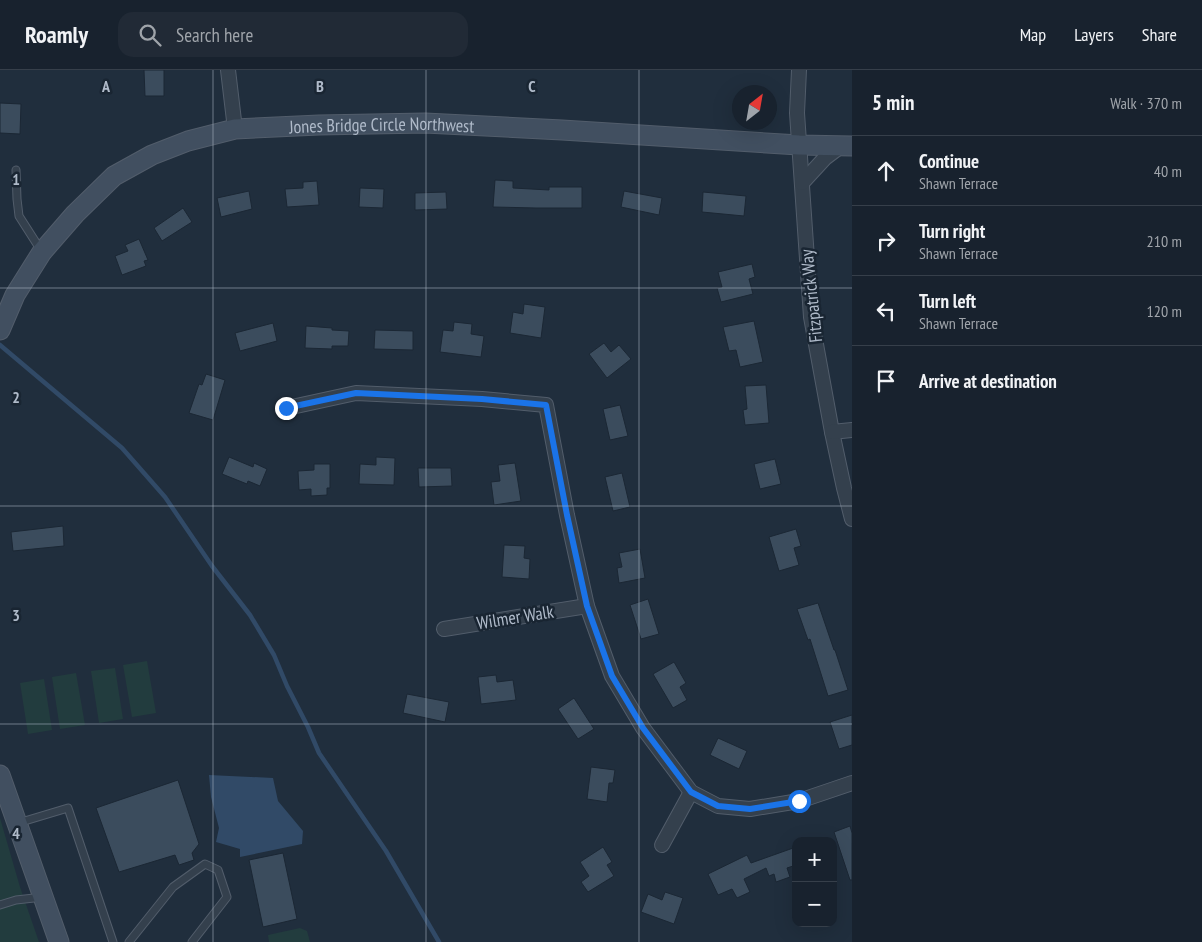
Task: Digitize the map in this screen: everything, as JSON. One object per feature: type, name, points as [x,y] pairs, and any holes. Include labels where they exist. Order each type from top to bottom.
[{"type":"street","points":[[228,70],[235,129]]},
{"type":"street","name":"Fitzpatrick Way","points":[[799,70],[797,113],[811,317],[832,432],[852,519]]},
{"type":"street","name":"Jones Bridge Circle Northwest","points":[[0,330],[15,295],[42,252],[75,214],[114,176],[152,155],[188,141],[235,129],[425,123],[847,146]]},
{"type":"street","points":[[802,183],[825,158],[847,146]]},
{"type":"street","points":[[286,408],[356,393],[482,399],[546,405],[587,606],[612,676],[643,728],[691,792],[718,806],[750,809],[799,801],[852,784]]},
{"type":"street","points":[[832,432],[852,430]]},
{"type":"street","name":"Wilmer Walk","points":[[444,629],[587,606]]},
{"type":"street","points":[[0,775],[59,942]]},
{"type":"street","points":[[662,845],[691,792]]},
{"type":"lane","points":[[16,170],[19,216],[42,252]]},
{"type":"lane","points":[[18,824],[68,808],[113,942]]},
{"type":"lane","points":[[129,942],[173,887],[205,864],[218,870],[228,897],[192,942]]},
{"type":"lane","points":[[0,905],[16,900],[43,897]]},
{"type":"green space","points":[[147,661],[156,713],[132,717],[123,665]]},
{"type":"green space","points":[[115,668],[123,719],[99,723],[91,671]]},
{"type":"green space","points":[[76,673],[85,725],[60,729],[52,677]]},
{"type":"green space","points":[[44,679],[52,730],[28,734],[20,683]]},
{"type":"green space","points":[[0,818],[20,887],[39,942],[0,942]]},
{"type":"green space","points":[[300,928],[307,931],[310,942],[269,942],[268,935]]},
{"type":"water","points":[[209,775],[273,778],[278,801],[303,831],[302,844],[240,857],[240,849],[216,842],[219,828],[211,797]]},
{"type":"building","points":[[144,70],[164,70],[164,96],[145,96]]},
{"type":"building","points":[[0,103],[21,104],[20,134],[0,133]]},
{"type":"building","points":[[495,180],[513,181],[513,188],[549,190],[549,187],[582,187],[582,208],[493,207]]},
{"type":"building","points":[[317,181],[319,205],[287,207],[285,189],[303,188],[303,182]]},
{"type":"building","points":[[360,188],[384,189],[383,208],[359,207]]},
{"type":"building","points":[[249,191],[252,209],[221,217],[217,198]]},
{"type":"building","points":[[624,191],[662,198],[659,215],[621,207]]},
{"type":"building","points":[[446,192],[447,209],[415,210],[415,193]]},
{"type":"building","points":[[703,192],[746,196],[744,216],[702,212]]},
{"type":"building","points":[[183,208],[192,222],[162,241],[154,228]]},
{"type":"building","points":[[139,239],[148,260],[144,261],[146,266],[122,275],[115,256],[128,251],[125,245]]},
{"type":"building","points":[[752,264],[755,277],[749,279],[753,294],[721,302],[717,288],[722,287],[718,272]]},
{"type":"building","points":[[524,304],[545,307],[541,338],[510,333],[513,312],[523,314]]},
{"type":"building","points":[[754,321],[763,362],[740,367],[736,350],[729,351],[723,327]]},
{"type":"building","points":[[454,322],[472,324],[471,334],[484,336],[481,357],[440,352],[443,330],[453,331]]},
{"type":"building","points":[[273,323],[277,341],[240,351],[235,333]]},
{"type":"building","points":[[306,326],[349,331],[348,346],[332,346],[332,349],[305,348]]},
{"type":"building","points":[[375,330],[413,331],[413,350],[374,349]]},
{"type":"building","points":[[604,343],[611,352],[619,345],[631,359],[607,378],[589,354]]},
{"type":"building","points":[[206,374],[225,380],[213,420],[189,413],[199,384],[202,385]]},
{"type":"building","points":[[766,385],[769,423],[745,425],[743,410],[747,409],[745,386]]},
{"type":"building","points":[[620,405],[628,436],[610,440],[603,409]]},
{"type":"building","points":[[229,457],[253,467],[254,463],[267,469],[260,486],[248,481],[247,484],[222,474]]},
{"type":"building","points":[[376,457],[395,458],[394,485],[359,484],[360,464],[376,465]]},
{"type":"building","points":[[775,459],[781,484],[760,489],[754,464]]},
{"type":"building","points":[[515,463],[521,501],[494,505],[491,482],[500,481],[498,465]]},
{"type":"building","points":[[314,464],[330,464],[330,488],[327,488],[327,495],[311,496],[311,489],[299,490],[298,471],[314,470]]},
{"type":"building","points":[[418,468],[451,468],[452,486],[419,487]]},
{"type":"building","points":[[622,473],[630,507],[613,511],[605,477]]},
{"type":"building","points":[[63,526],[64,546],[13,551],[11,532]]},
{"type":"building","points":[[796,529],[801,546],[794,548],[799,565],[779,571],[769,537]]},
{"type":"building","points":[[504,545],[525,546],[524,558],[530,559],[529,579],[502,577]]},
{"type":"building","points":[[640,549],[645,578],[619,583],[617,568],[622,567],[619,553]]},
{"type":"building","points":[[648,599],[659,634],[641,639],[630,605]]},
{"type":"building","points":[[818,603],[848,690],[828,696],[810,639],[808,640],[797,609]]},
{"type":"building","points":[[674,662],[686,683],[680,687],[687,700],[673,708],[653,674]]},
{"type":"building","points":[[496,675],[497,682],[513,680],[516,700],[481,704],[478,677]]},
{"type":"building","points":[[407,694],[449,702],[445,722],[403,713]]},
{"type":"building","points":[[574,698],[594,729],[578,739],[558,709]]},
{"type":"building","points":[[852,715],[852,745],[839,749],[830,722]]},
{"type":"building","points":[[718,738],[747,751],[739,769],[710,755]]},
{"type":"building","points":[[591,767],[615,770],[613,783],[609,783],[607,802],[587,799]]},
{"type":"building","points":[[178,780],[199,844],[192,853],[194,860],[179,865],[175,855],[119,872],[96,808]]},
{"type":"building","points":[[850,826],[852,833],[852,880],[850,880],[834,832]]},
{"type":"building","points":[[603,847],[612,862],[607,865],[614,876],[588,892],[581,882],[589,876],[580,862]]},
{"type":"building","points":[[792,848],[792,866],[787,868],[790,877],[776,882],[774,874],[769,876],[766,868],[744,879],[750,892],[737,898],[732,889],[718,895],[708,874],[747,855],[751,863]]},
{"type":"building","points":[[283,853],[297,919],[263,927],[249,860]]},
{"type":"building","points":[[665,892],[683,898],[674,924],[641,912],[648,894],[662,900]]},
{"type":"waterway","points":[[0,345],[122,448],[165,497],[212,566],[250,615],[274,655],[319,753],[386,851],[439,942]]},
{"type":"route","points":[[286,408],[356,393],[482,399],[546,405],[587,606],[612,676],[643,728],[691,792],[718,806],[750,809],[799,801]]}]
